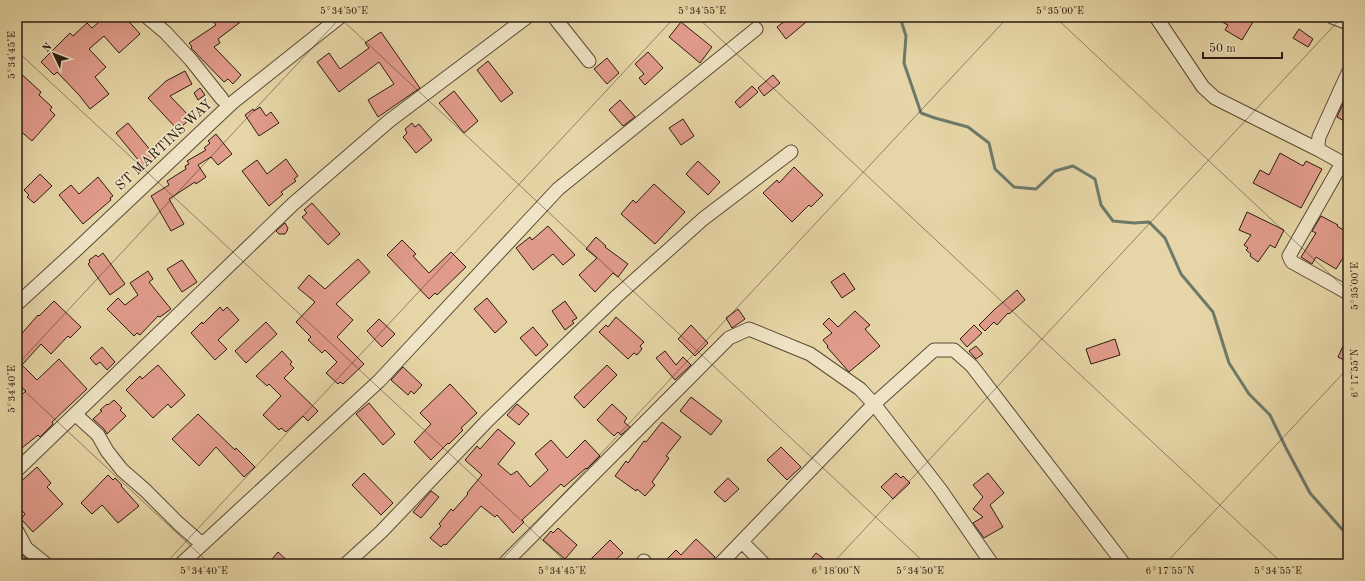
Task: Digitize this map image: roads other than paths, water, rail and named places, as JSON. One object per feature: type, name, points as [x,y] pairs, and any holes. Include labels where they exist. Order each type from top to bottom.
[{"type":"street","points":[[147,17],[165,32],[192,60],[222,99]]},
{"type":"street","name":"ST MARTINS WAY","points":[[17,304],[232,103],[340,17]]},
{"type":"street","points":[[17,470],[293,204],[388,121],[527,17]]},
{"type":"street","points":[[554,17],[589,61]]},
{"type":"street","points":[[1156,17],[1203,87],[1215,98],[1319,150],[1345,165],[1288,256],[1292,262],[1348,293]]},
{"type":"street","points":[[1332,17],[1348,23]]},
{"type":"street","points":[[181,564],[379,381],[558,189],[756,29]]},
{"type":"street","points":[[1319,150],[1319,137],[1348,72]]},
{"type":"street","points":[[346,564],[381,532],[488,420],[617,296],[703,220],[791,152]]},
{"type":"street","points":[[504,564],[729,338],[749,329],[810,354],[860,389],[874,404],[940,489],[992,564]]},
{"type":"street","points":[[720,564],[874,404],[934,350],[954,350],[972,366],[1124,564]]},
{"type":"street","points":[[75,414],[98,435],[122,470],[158,501],[179,524],[202,544]]},
{"type":"street","points":[[17,531],[26,548],[46,564]]},
{"type":"street","points":[[742,542],[764,564]]},
{"type":"waterway","points":[[900,17],[906,36],[904,63],[921,113],[968,127],[989,143],[995,169],[1014,187],[1036,189],[1055,171],[1073,166],[1095,179],[1101,205],[1113,221],[1134,223],[1149,222],[1165,238],[1181,274],[1213,312],[1229,363],[1249,394],[1270,415],[1310,493],[1348,536]]}]
